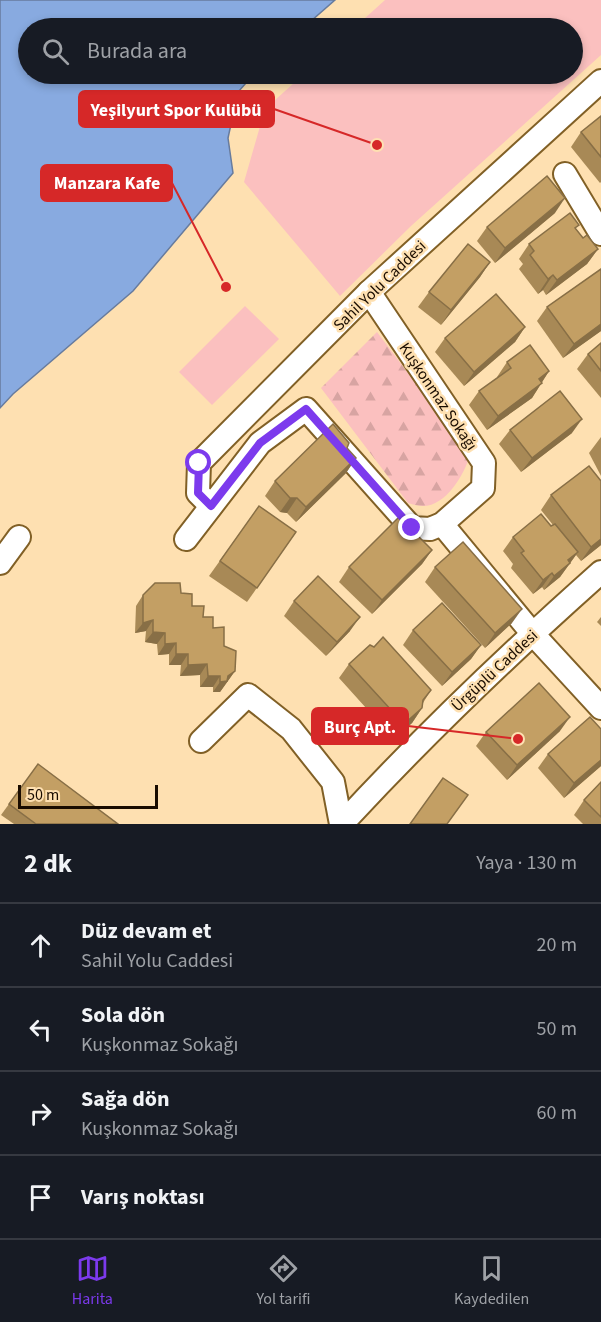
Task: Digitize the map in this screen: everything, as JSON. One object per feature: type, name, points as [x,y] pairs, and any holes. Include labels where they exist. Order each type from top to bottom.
[{"type":"street","name":"Sahil Yolu Caddesi","points":[[211,506],[198,493],[199,463],[369,292],[601,81]]},
{"type":"street","points":[[565,174],[601,234]]},
{"type":"street","name":"Kuşkonmaz Sokağı","points":[[369,292],[484,463],[483,488],[442,524]]},
{"type":"street","points":[[186,539],[260,443],[306,409],[412,528],[430,529],[442,524],[532,633],[601,708]]},
{"type":"street","points":[[0,563],[19,537]]},
{"type":"street","name":"Ürgüplü Caddesi","points":[[341,824],[402,758],[532,633],[601,572]]},
{"type":"street","points":[[201,741],[248,695],[291,729],[333,782],[341,824]]},
{"type":"green space","points":[[385,0],[601,0],[601,55],[583,71],[583,18],[365,18]]},
{"type":"green space","points":[[293,84],[569,84],[411,226],[340,296],[244,182],[265,109]]},
{"type":"green space","points":[[245,306],[279,339],[212,405],[179,372]]},
{"type":"green space","points":[[377,332],[470,455],[453,488],[431,505],[421,506],[408,503],[321,388]]},
{"type":"water","points":[[0,0],[335,0],[314,18],[18,18],[18,84],[245,84],[238,92],[228,138],[233,173],[133,291],[13,394],[0,408]]},
{"type":"building","points":[[601,116],[601,157],[581,132]]},
{"type":"building","points":[[547,176],[565,198],[505,248],[487,227]]},
{"type":"building","points":[[570,213],[579,225],[575,228],[583,238],[587,235],[598,249],[557,280],[553,275],[548,279],[530,255],[534,251],[529,244]]},
{"type":"building","points":[[468,244],[490,262],[451,310],[429,292]]},
{"type":"building","points":[[601,269],[601,324],[574,344],[547,307]]},
{"type":"building","points":[[496,294],[525,327],[474,372],[445,338]]},
{"type":"building","points":[[601,343],[601,371],[588,354]]},
{"type":"building","points":[[530,345],[549,371],[539,379],[542,383],[498,416],[479,391],[511,368],[507,362]]},
{"type":"building","points":[[560,391],[582,419],[532,458],[510,430]]},
{"type":"building","points":[[333,424],[349,443],[347,448],[356,458],[306,507],[297,498],[290,498],[275,481]]},
{"type":"building","points":[[589,466],[601,481],[601,539],[591,547],[551,495]]},
{"type":"building","points":[[259,506],[296,532],[257,588],[220,561]]},
{"type":"building","points":[[541,514],[551,526],[555,524],[578,552],[568,560],[570,563],[554,576],[552,573],[543,580],[521,553],[524,551],[513,537]]},
{"type":"building","points":[[399,517],[432,550],[382,600],[349,567]]},
{"type":"building","points":[[463,542],[522,609],[495,633],[435,567]]},
{"type":"building","points":[[318,576],[360,617],[337,642],[294,601]]},
{"type":"building","points":[[155,583],[180,583],[181,593],[192,594],[192,606],[204,606],[203,617],[213,617],[213,628],[224,627],[224,646],[236,651],[235,671],[228,676],[227,681],[220,682],[220,676],[208,676],[207,664],[188,665],[188,654],[176,654],[176,643],[165,644],[165,633],[153,632],[153,620],[143,623],[143,595]]},
{"type":"building","points":[[442,603],[481,645],[452,672],[413,630]]},
{"type":"building","points":[[383,637],[431,690],[423,700],[422,708],[404,724],[349,664],[370,645],[374,647]]},
{"type":"building","points":[[539,683],[570,717],[517,765],[486,732]]},
{"type":"building","points":[[590,717],[601,729],[601,760],[574,783],[548,754]]},
{"type":"building","points":[[38,764],[118,824],[36,824],[9,804]]},
{"type":"building","points":[[443,778],[468,795],[447,824],[410,824]]},
{"type":"building","points":[[601,782],[601,817],[584,800]]},
{"type":"place","name":"Yeşilyurt Spor Kulübü","points":[[377,145]]},
{"type":"place","name":"Manzara Kafe","points":[[226,287]]},
{"type":"place","name":"Burç Apt.","points":[[518,739]]},
{"type":"route","points":[[199,463],[198,493],[211,506],[260,443],[306,409],[412,528]]}]
